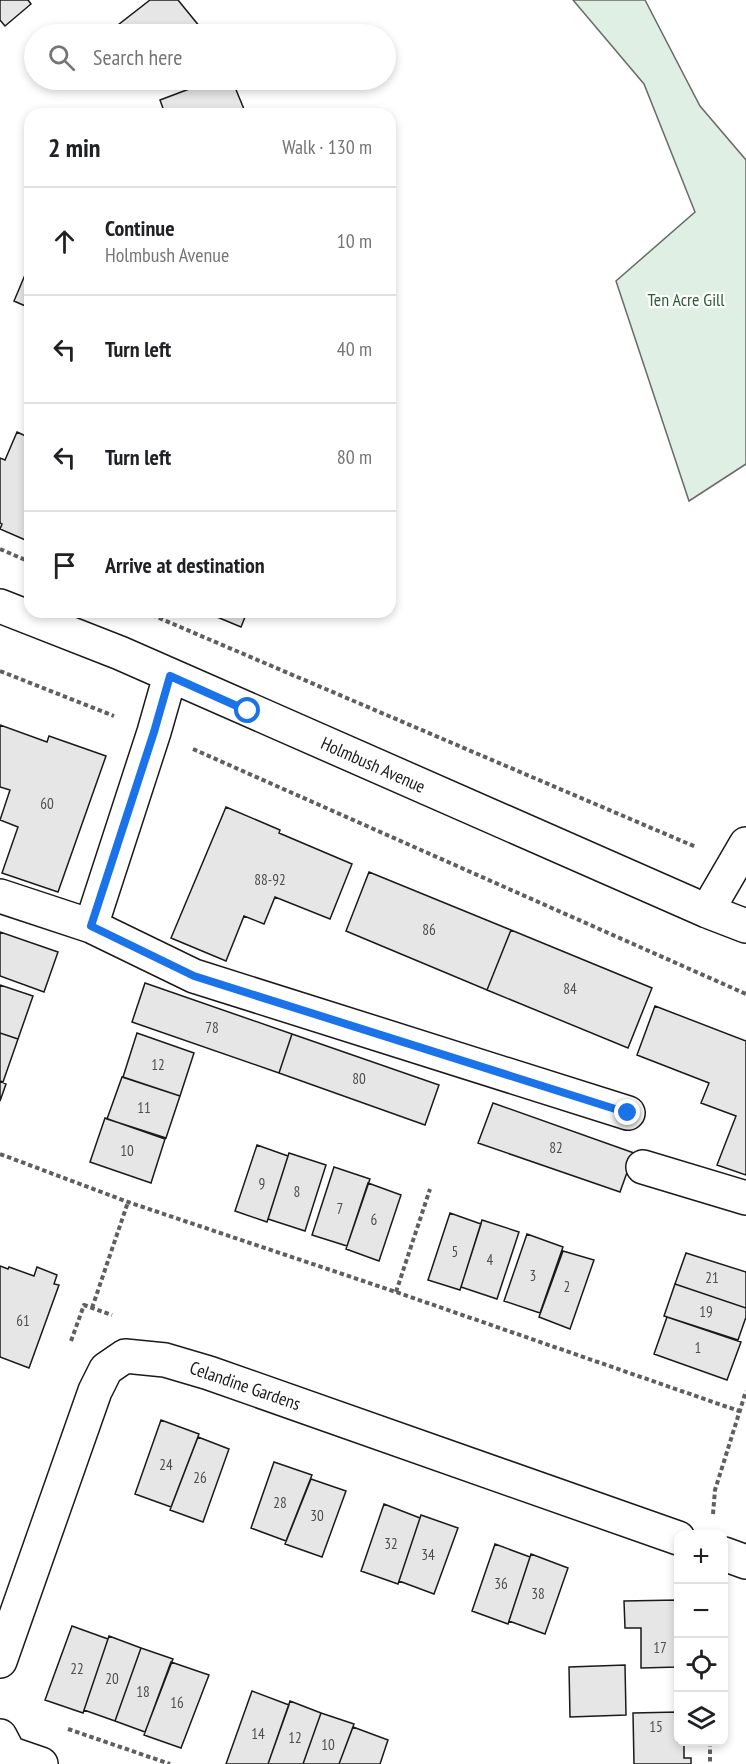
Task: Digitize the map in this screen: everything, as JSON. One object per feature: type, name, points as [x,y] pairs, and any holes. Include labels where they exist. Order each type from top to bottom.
[{"type":"street","name":"Holmbush Avenue","points":[[0,606],[24,615]]},
{"type":"street","name":"Holmbush Avenue","points":[[31,618],[120,653],[707,911],[746,926]]},
{"type":"street","points":[[91,926],[170,676]]},
{"type":"street","points":[[707,911],[740,854]]},
{"type":"street","points":[[0,896],[91,926],[194,976],[628,1113]]},
{"type":"street","points":[[643,1167],[746,1198]]},
{"type":"street","name":"Celandine Gardens","points":[[0,1661],[95,1390],[106,1369],[125,1356],[165,1360],[209,1373],[674,1537]]},
{"type":"street","points":[[728,1556],[746,1562]]},
{"type":"street","points":[[4,1751],[41,1764]]},
{"type":"path","points":[[0,549],[24,559]]},
{"type":"path","points":[[160,618],[740,854]]},
{"type":"path","points":[[0,671],[154,732],[746,994]]},
{"type":"path","points":[[0,1154],[128,1202],[739,1411]]},
{"type":"path","points":[[396,1292],[430,1189]]},
{"type":"path","points":[[93,1308],[128,1202]]},
{"type":"path","points":[[712,1523],[715,1490],[746,1391]]},
{"type":"path","points":[[62,1727],[170,1764]]},
{"type":"path","points":[[710,1746],[710,1764]]},
{"type":"green space","name":"Ten Acre Gill","points":[[573,0],[645,0],[700,106],[746,160],[746,464],[689,501],[616,281],[695,212],[644,84]]},
{"type":"building","points":[[0,0],[28,0],[31,4],[5,26],[0,20]]},
{"type":"building","points":[[150,0],[178,0],[198,24],[119,24]]},
{"type":"building","points":[[186,90],[236,90],[244,108],[163,108],[160,100]]},
{"type":"building","points":[[24,277],[24,305],[14,301]]},
{"type":"building","points":[[17,432],[24,435],[24,539],[0,529],[2,524],[0,523],[0,458],[5,460]]},
{"type":"building","points":[[219,618],[245,618],[241,627]]},
{"type":"building","points":[[0,725],[47,742],[49,736],[106,756],[58,892],[2,873],[18,827],[0,820],[10,790],[0,787]]},
{"type":"building","points":[[226,807],[280,830],[279,833],[352,864],[330,919],[275,897],[264,924],[244,916],[226,961],[171,938]]},
{"type":"building","points":[[369,872],[511,930],[487,990],[346,931]]},
{"type":"building","points":[[511,930],[652,988],[628,1048],[487,990]]},
{"type":"building","points":[[0,932],[58,952],[44,992],[0,976]]},
{"type":"building","points":[[145,983],[292,1034],[279,1073],[132,1022]]},
{"type":"building","points":[[0,985],[33,996],[18,1039],[0,1033]]},
{"type":"building","points":[[655,1006],[746,1041],[746,1175],[717,1165],[736,1116],[701,1103],[709,1083],[637,1055]]},
{"type":"building","points":[[0,1033],[18,1039],[3,1082],[0,1081]]},
{"type":"building","points":[[137,1033],[194,1053],[180,1096],[123,1077]]},
{"type":"building","points":[[292,1034],[439,1085],[425,1125],[279,1073]]},
{"type":"building","points":[[122,1077],[180,1096],[166,1138],[107,1119]]},
{"type":"building","points":[[0,1081],[6,1084],[0,1101]]},
{"type":"building","points":[[493,1103],[634,1153],[620,1192],[478,1143]]},
{"type":"building","points":[[105,1118],[165,1139],[151,1183],[90,1162]]},
{"type":"building","points":[[257,1145],[288,1156],[267,1222],[235,1211]]},
{"type":"building","points":[[289,1153],[326,1165],[305,1231],[268,1219]]},
{"type":"building","points":[[334,1167],[370,1179],[347,1246],[312,1235]]},
{"type":"building","points":[[368,1183],[401,1195],[379,1261],[346,1249]]},
{"type":"building","points":[[450,1213],[481,1224],[460,1290],[428,1280]]},
{"type":"building","points":[[482,1220],[519,1232],[497,1299],[461,1287]]},
{"type":"building","points":[[527,1234],[563,1247],[540,1313],[504,1301]]},
{"type":"building","points":[[563,1251],[594,1260],[570,1329],[539,1317]]},
{"type":"building","points":[[686,1253],[746,1272],[746,1308],[675,1284]]},
{"type":"building","points":[[0,1266],[34,1276],[37,1267],[57,1275],[54,1284],[59,1285],[29,1368],[0,1357]]},
{"type":"building","points":[[675,1284],[746,1308],[746,1317],[738,1340],[664,1316]]},
{"type":"building","points":[[667,1317],[741,1342],[727,1380],[654,1354]]},
{"type":"building","points":[[161,1420],[199,1434],[171,1507],[135,1494]]},
{"type":"building","points":[[198,1437],[229,1449],[203,1522],[170,1510]]},
{"type":"building","points":[[274,1462],[312,1475],[286,1541],[251,1528]]},
{"type":"building","points":[[311,1479],[346,1491],[322,1557],[285,1544]]},
{"type":"building","points":[[384,1504],[420,1518],[398,1584],[361,1571]]},
{"type":"building","points":[[421,1515],[458,1528],[434,1594],[399,1581]]},
{"type":"building","points":[[495,1544],[530,1557],[508,1624],[472,1611]]},
{"type":"building","points":[[531,1554],[568,1568],[545,1634],[509,1621]]},
{"type":"building","points":[[674,1600],[674,1667],[641,1668],[641,1628],[625,1628],[624,1601]]},
{"type":"building","points":[[72,1626],[108,1639],[83,1713],[45,1700]]},
{"type":"building","points":[[109,1636],[141,1648],[115,1721],[84,1710]]},
{"type":"building","points":[[141,1648],[173,1659],[145,1732],[115,1721]]},
{"type":"building","points":[[171,1662],[209,1675],[181,1748],[144,1735]]},
{"type":"building","points":[[625,1665],[626,1715],[570,1717],[569,1667]]},
{"type":"building","points":[[252,1691],[289,1705],[268,1764],[226,1764]]},
{"type":"building","points":[[290,1701],[321,1713],[303,1764],[268,1764]]},
{"type":"building","points":[[674,1712],[674,1746],[684,1746],[684,1758],[691,1758],[691,1764],[634,1764],[633,1713]]},
{"type":"building","points":[[321,1713],[354,1724],[339,1764],[303,1764]]},
{"type":"building","points":[[353,1727],[388,1740],[380,1764],[339,1764]]},
{"type":"route","points":[[248,711],[170,676],[91,926],[194,976],[628,1113]]}]
